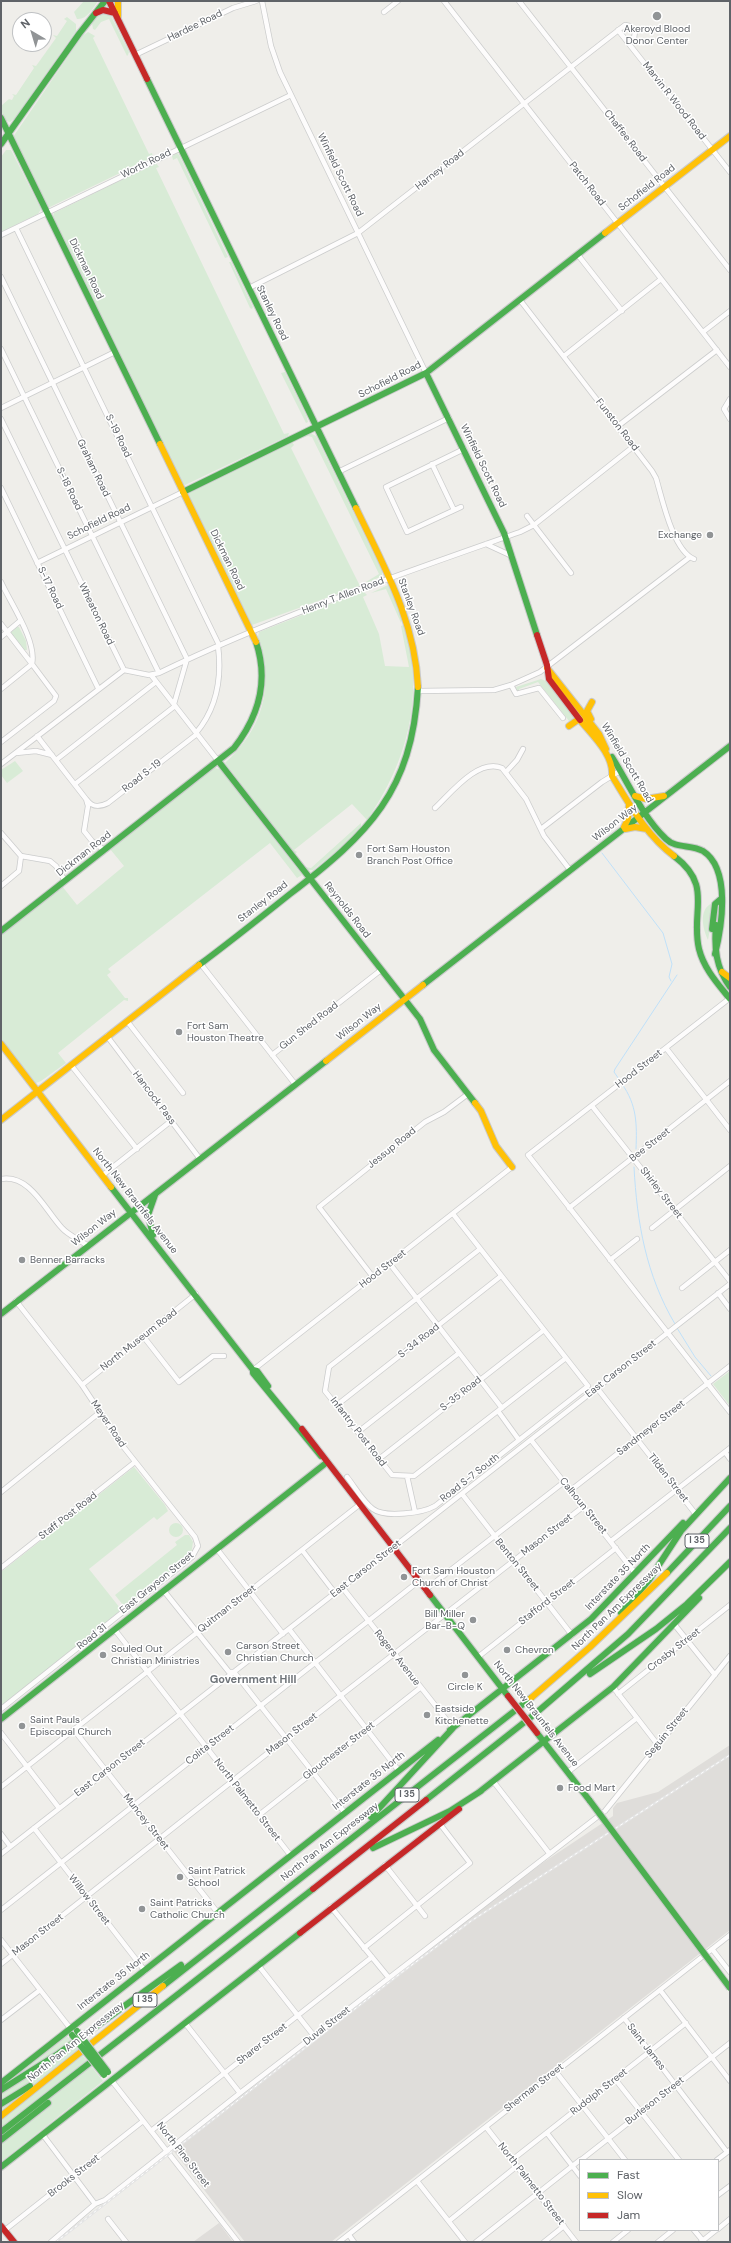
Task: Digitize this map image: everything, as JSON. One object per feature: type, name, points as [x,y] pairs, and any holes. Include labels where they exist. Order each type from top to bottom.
[{"type":"main road","points":[[1,144],[101,1]]},
{"type":"main road","points":[[94,13],[105,1]]},
{"type":"main road","name":"Stanley Road","points":[[1,1120],[200,963],[337,858],[371,823],[389,795],[401,771],[411,741],[416,712],[417,669],[414,645],[407,619],[390,578],[109,1]]},
{"type":"main road","points":[[118,1],[118,20]]},
{"type":"main road","points":[[94,13],[103,10],[115,13]]},
{"type":"main road","name":"Dickman Road","points":[[1,118],[251,632],[258,648],[262,664],[260,702],[252,722],[244,736],[234,748],[1,931]]},
{"type":"main road","name":"Schofield Road","points":[[183,492],[426,373],[730,136]]},
{"type":"main road","name":"Winfield Scott Road","points":[[426,373],[506,537],[546,667],[599,734],[645,812],[667,840],[673,844],[702,850],[714,859],[721,870],[723,879],[722,898],[719,904],[713,945],[722,972]]},
{"type":"main road","points":[[546,667],[552,685],[609,757],[613,767],[612,776]]},
{"type":"main road","points":[[575,704],[581,706],[592,702],[587,714],[597,728],[599,734]]},
{"type":"main road","points":[[569,726],[579,718]]},
{"type":"main road","name":"Wilson Way","points":[[1,1314],[730,746]]},
{"type":"main road","name":"Reynolds Road","points":[[218,762],[420,1019],[434,1050],[484,1117],[496,1146],[512,1167]]},
{"type":"main road","name":"Winfield Scott Road","points":[[612,776],[647,830],[655,839],[681,860],[694,877],[701,902],[699,948],[707,969],[730,998]]},
{"type":"main road","points":[[636,796],[646,799],[668,794]]},
{"type":"main road","points":[[655,826],[654,810],[659,801]]},
{"type":"main road","points":[[622,830],[628,819],[629,804]]},
{"type":"main road","points":[[622,830],[635,827],[647,830]]},
{"type":"main road","points":[[722,972],[730,978]]},
{"type":"main road","points":[[722,972],[730,987]]},
{"type":"main road","name":"North New Braunfels Avenue","points":[[1,1044],[196,1294],[253,1370],[253,1373],[315,1451],[321,1456],[568,1772],[730,1988]]},
{"type":"main road","points":[[158,1191],[149,1208],[148,1223],[162,1251]]},
{"type":"main road","name":"East Grayson Street","points":[[1,1719],[326,1464]]},
{"type":"main road","name":"Interstate 35 North","points":[[1,2083],[572,1635],[591,1619],[730,1474]]},
{"type":"main road","points":[[539,1691],[636,1596],[681,1531],[730,1478]]},
{"type":"main road","name":"North Pan Am Expressway","points":[[1,2116],[61,2066],[539,1691],[622,1619],[730,1506]]},
{"type":"main road","name":"I 35","points":[[1,2132],[112,2047],[536,1713],[628,1634],[730,1528]]},
{"type":"main road","points":[[536,1713],[656,1629],[696,1596],[730,1564]]},
{"type":"main road","points":[[1,2167],[613,1687],[730,1564]]},
{"type":"main road","points":[[274,1899],[373,1815],[453,1728]]},
{"type":"main road","points":[[274,1920],[333,1880],[381,1843],[450,1810],[480,1791]]},
{"type":"main road","points":[[1,2090],[58,2054],[204,1949],[230,1933]]},
{"type":"main road","name":"North Pine Street","points":[[70,2028],[112,2081]]},
{"type":"main road","points":[[1,2141],[112,2047]]},
{"type":"main road","points":[[1,2104],[61,2066]]},
{"type":"main road","points":[[3,2228],[14,2242]]},
{"type":"street","name":"Hardee Road","points":[[135,55],[233,8],[256,1]]},
{"type":"street","name":"Winfield Scott Road","points":[[262,1],[275,60],[426,373]]},
{"type":"street","points":[[384,12],[398,1]]},
{"type":"street","name":"Patch Road","points":[[444,1],[730,367]]},
{"type":"street","name":"Chaffee Road","points":[[520,1],[730,270]]},
{"type":"street","points":[[618,30],[627,25],[635,32],[634,38],[629,43]]},
{"type":"street","name":"Harney Road","points":[[249,288],[358,233],[618,30]]},
{"type":"street","name":"Marvin R Wood Road","points":[[618,30],[730,172]]},
{"type":"street","name":"Worth Road","points":[[1,235],[180,147],[291,95]]},
{"type":"street","name":"S-19 Road","points":[[16,228],[219,646],[220,678],[216,695],[210,711],[196,733]]},
{"type":"street","points":[[578,255],[622,311]]},
{"type":"street","name":"Graham Road","points":[[1,277],[187,659]]},
{"type":"street","points":[[564,356],[661,279]]},
{"type":"street","name":"Funston Road","points":[[520,300],[634,446],[656,478],[674,533],[679,543],[692,558],[546,667]]},
{"type":"street","points":[[703,332],[730,311]]},
{"type":"street","name":"S-18 Road","points":[[1,349],[159,673]]},
{"type":"street","points":[[618,426],[717,350]]},
{"type":"street","points":[[1,408],[115,352]]},
{"type":"street","points":[[730,399],[724,409],[730,419]]},
{"type":"street","points":[[338,472],[449,418]]},
{"type":"street","name":"Wheaton Road","points":[[1,419],[124,670]]},
{"type":"street","name":"Henry T Allen Road","points":[[124,670],[151,675],[159,673],[187,659],[251,632],[390,578],[506,537],[534,525],[634,446]]},
{"type":"street","points":[[460,507],[407,532],[386,487],[464,449]]},
{"type":"street","points":[[432,464],[454,510]]},
{"type":"street","name":"S-17 Road","points":[[1,488],[98,688]]},
{"type":"street","name":"Schofield Road","points":[[37,563],[183,492]]},
{"type":"street","points":[[527,516],[571,572]]},
{"type":"street","points":[[486,544],[512,556]]},
{"type":"street","points":[[1,582],[32,649],[32,664]]},
{"type":"street","points":[[1,637],[20,621]]},
{"type":"street","points":[[1,624],[55,694],[54,700],[1,742]]},
{"type":"street","points":[[75,784],[174,705],[187,659]]},
{"type":"street","points":[[1,689],[32,664]]},
{"type":"street","points":[[417,691],[486,691],[510,685],[546,667]]},
{"type":"street","points":[[1,764],[98,688],[124,670]]},
{"type":"street","name":"Reynolds Road","points":[[151,675],[218,762]]},
{"type":"street","points":[[56,760],[156,682]]},
{"type":"street","points":[[510,685],[516,694],[539,688],[563,718]]},
{"type":"street","name":"Road S-19","points":[[86,799],[95,806],[102,806],[108,803],[196,733]]},
{"type":"street","points":[[37,736],[86,799],[88,806],[84,831],[92,841],[104,850]]},
{"type":"street","points":[[506,772],[517,760],[523,749]]},
{"type":"street","points":[[15,753],[36,752],[52,755]]},
{"type":"street","points":[[435,808],[470,776],[481,769],[496,766],[506,772],[526,799],[541,829],[570,870]]},
{"type":"street","points":[[541,829],[620,771]]},
{"type":"street","points":[[1,832],[21,856],[50,861],[56,866],[65,881]]},
{"type":"street","points":[[1,842],[6,838]]},
{"type":"street","points":[[1,886],[19,871],[21,856]]},
{"type":"street","name":"Gun Shed Road","points":[[200,963],[272,1055],[381,970]]},
{"type":"street","name":"Hood Street","points":[[569,1208],[528,1155],[730,998]]},
{"type":"street","points":[[127,1020],[183,1094]]},
{"type":"street","name":"Hancock Pass","points":[[107,1036],[200,1159]]},
{"type":"street","points":[[666,1048],[730,1130]]},
{"type":"street","points":[[272,1055],[295,1084]]},
{"type":"street","points":[[71,1065],[137,1149]]},
{"type":"street","name":"Bee Street","points":[[569,1208],[730,1081]]},
{"type":"street","name":"Jessup Road","points":[[373,1277],[319,1207],[425,1122],[444,1112],[468,1094]]},
{"type":"street","name":"Shirley Street","points":[[592,1106],[730,1283]]},
{"type":"street","points":[[103,1175],[171,1121]]},
{"type":"street","points":[[652,1228],[730,1166]]},
{"type":"street","name":"Hood Street","points":[[253,1370],[512,1167]]},
{"type":"street","points":[[1,1179],[13,1180],[28,1186],[64,1230],[88,1246]]},
{"type":"street","points":[[569,1208],[730,1412]]},
{"type":"street","points":[[415,1512],[407,1476],[416,1475],[566,1358],[453,1214]]},
{"type":"street","points":[[610,1260],[637,1239]]},
{"type":"street","name":"Infantry Post Road","points":[[407,1476],[392,1475],[325,1390],[329,1367],[480,1249]]},
{"type":"street","points":[[682,1288],[730,1250]]},
{"type":"street","points":[[390,1264],[480,1380],[519,1440]]},
{"type":"street","name":"S-34 Road","points":[[337,1405],[502,1276]]},
{"type":"street","name":"East Carson Street","points":[[1,1854],[676,1327],[730,1283]]},
{"type":"street","points":[[718,1293],[730,1309]]},
{"type":"street","name":"North Museum Road","points":[[82,1385],[196,1294]]},
{"type":"street","name":"Meyer Road","points":[[16,1301],[82,1385],[99,1414],[135,1462],[195,1537],[198,1547]]},
{"type":"street","name":"S-35 Road","points":[[379,1459],[544,1330]]},
{"type":"street","points":[[143,1336],[179,1382],[213,1356],[224,1356]]},
{"type":"street","points":[[358,1432],[459,1353]]},
{"type":"street","name":"Road S-7 South","points":[[347,1477],[368,1504],[376,1510],[399,1513],[415,1512],[425,1511],[435,1506],[588,1386],[566,1358]]},
{"type":"street","name":"Sandmeyer Street","points":[[571,1490],[730,1366]]},
{"type":"street","name":"Tilden Street","points":[[597,1388],[694,1512]]},
{"type":"street","points":[[1,1492],[99,1414]]},
{"type":"street","name":"Calhoun Street","points":[[531,1440],[635,1573]]},
{"type":"street","points":[[611,1541],[730,1448]]},
{"type":"street","points":[[725,1452],[730,1459]]},
{"type":"street","name":"Staff Post Road","points":[[1,1568],[135,1462]]},
{"type":"street","points":[[426,1590],[564,1482]]},
{"type":"street","name":"Benton Street","points":[[462,1494],[572,1635]]},
{"type":"street","name":"Quitman Street","points":[[1,1787],[359,1505]]},
{"type":"street","name":"Mason Street","points":[[1,1964],[340,1696],[584,1506]]},
{"type":"street","name":"Road 31","points":[[1,1709],[192,1557],[198,1547]]},
{"type":"street","name":"Stafford Street","points":[[478,1657],[616,1548]]},
{"type":"street","points":[[217,1549],[282,1634]]},
{"type":"street","points":[[302,1550],[335,1593]]},
{"type":"street","name":"Colita Street","points":[[1,1910],[60,1862],[419,1581]]},
{"type":"street","name":"Rogers Avenue","points":[[342,1587],[453,1728]]},
{"type":"street","points":[[164,1591],[228,1672],[234,1672],[345,1814]]},
{"type":"street","name":"Crosby Street","points":[[618,1694],[730,1605]]},
{"type":"street","points":[[674,1624],[714,1675]]},
{"type":"street","points":[[289,1629],[399,1771]]},
{"type":"street","name":"North Palmetto Street","points":[[115,1630],[291,1856]]},
{"type":"street","name":"Seguin Street","points":[[605,1811],[730,1656]]},
{"type":"street","points":[[613,1687],[658,1745]]},
{"type":"street","name":"Glouchester Street","points":[[259,1815],[420,1688]]},
{"type":"street","points":[[568,1772],[637,1718]]},
{"type":"street","name":"Muncey Street","points":[[74,1730],[218,1913]]},
{"type":"street","points":[[1,1733],[59,1808]]},
{"type":"street","points":[[493,1781],[550,1853]]},
{"type":"street","name":"Duval Street","points":[[51,2242],[95,2204],[105,2200],[240,2093],[605,1811]]},
{"type":"street","points":[[364,1948],[470,1863],[440,1824]]},
{"type":"street","name":"Willow Street","points":[[34,1828],[145,1971]]},
{"type":"street","points":[[1,1834],[10,1846]]},
{"type":"street","points":[[385,1866],[425,1916]]},
{"type":"street","points":[[331,1907],[389,1978]]},
{"type":"street","name":"Sherman Street","points":[[339,2242],[730,1935]]},
{"type":"street","name":"North Pine Street","points":[[1,1940],[70,2028]]},
{"type":"street","points":[[712,1949],[730,1972]]},
{"type":"street","name":"Sharer Street","points":[[151,2131],[372,1957]]},
{"type":"street","points":[[258,1965],[314,2036]]},
{"type":"street","points":[[1,2020],[40,1990]]},
{"type":"street","points":[[660,1990],[730,2081]]},
{"type":"street","name":"Saint James","points":[[624,2018],[728,2151]]},
{"type":"street","points":[[185,2023],[240,2093]]},
{"type":"street","name":"Rudolph Street","points":[[512,2160],[686,2023]]},
{"type":"street","name":"Burleson Street","points":[[581,2159],[730,2042]]},
{"type":"street","points":[[556,2072],[624,2159]]},
{"type":"street","points":[[615,2079],[678,2159]]},
{"type":"street","name":"North Pine Street","points":[[112,2081],[238,2242]]},
{"type":"street","name":"Brooks Street","points":[[3,2228],[143,2121]]},
{"type":"street","name":"North Palmetto Street","points":[[486,2127],[576,2242]]},
{"type":"street","points":[[546,2133],[579,2175]]},
{"type":"street","points":[[43,2135],[95,2204]]},
{"type":"street","points":[[718,2159],[728,2151]]},
{"type":"street","name":"Burleson Street","points":[[476,2242],[579,2161]]},
{"type":"street","points":[[449,2221],[517,2166]]},
{"type":"street","points":[[417,2181],[465,2242]]},
{"type":"street","points":[[719,2194],[730,2186]]},
{"type":"street","points":[[108,2219],[126,2242]]},
{"type":"street","points":[[719,2227],[730,2219]]},
{"type":"street","points":[[544,2242],[564,2226]]},
{"type":"street","points":[[658,2242],[672,2231]]},
{"type":"street","points":[[695,2231],[702,2242],[715,2231]]},
{"type":"street","points":[[613,2242],[622,2232]]},
{"type":"street","points":[[349,2235],[354,2242]]},
{"type":"shaded area","points":[[730,1745],[730,1930],[331,2242],[245,2242],[172,2149],[449,1932],[544,1862],[613,1816],[613,1808],[617,1803],[658,1792]]},
{"type":"shaded area","points":[[219,2223],[233,2242],[193,2242]]},
{"type":"green space","points":[[84,1],[98,1],[87,16],[77,19],[74,12]]},
{"type":"green space","points":[[99,14],[110,14],[129,52],[127,56],[109,19],[101,22],[95,30],[93,29],[92,23]]},
{"type":"green space","points":[[67,17],[76,24],[76,31],[15,118],[10,122],[6,121],[1,113],[1,106],[9,99],[12,100],[14,96],[12,94],[16,95],[34,68],[32,65],[36,66],[46,52],[52,52],[52,44],[56,38],[53,35],[57,36],[67,21],[64,19]]},
{"type":"green space","points":[[88,32],[95,36],[93,38],[149,154],[152,153],[153,157],[50,207],[46,206],[13,137],[82,36]]},
{"type":"green space","points":[[6,150],[11,150],[41,209],[38,214],[1,232],[1,157]]},
{"type":"green space","points":[[177,153],[228,257],[225,258],[177,158],[173,160],[172,156]]},
{"type":"green space","points":[[156,163],[159,167],[156,168],[284,434],[289,433],[288,436],[185,485],[182,483],[52,219],[54,213]]},
{"type":"green space","points":[[229,262],[231,262],[253,307],[252,309],[250,308]]},
{"type":"green space","points":[[285,372],[306,415],[308,422],[306,423],[281,373]]},
{"type":"green space","points":[[310,433],[316,436],[382,571],[382,576],[369,582],[366,582],[379,574],[312,437],[308,436],[297,440]]},
{"type":"green space","points":[[292,442],[294,445],[291,448],[359,584],[362,585],[252,625],[188,495],[190,491]]},
{"type":"green space","points":[[388,585],[402,618],[401,623],[386,589],[371,593]]},
{"type":"green space","points":[[363,591],[367,595],[363,597],[379,634],[385,666],[409,667],[401,626],[403,625],[405,627],[411,653],[413,679],[412,704],[402,752],[393,775],[367,820],[352,804],[294,850],[297,852],[295,854],[225,763],[249,735],[257,720],[262,705],[265,689],[265,673],[263,655],[258,637],[259,632]]},
{"type":"green space","points":[[19,627],[26,641],[27,650],[24,650],[10,633]]},
{"type":"green space","points":[[541,679],[548,682],[575,717],[574,719],[569,721],[538,682],[519,689],[520,692],[517,692],[516,687]]},
{"type":"green space","points":[[15,761],[23,771],[7,783],[1,775],[1,770]]},
{"type":"green space","points":[[214,768],[220,769],[302,875],[297,878],[270,843],[108,969],[111,972],[107,975],[125,998],[128,998],[128,1001],[124,1000],[58,1053],[66,1063],[36,1083],[1,1039],[1,934],[62,886],[77,905],[124,866],[110,849]]},
{"type":"green space","points":[[361,823],[361,827],[339,849],[313,870],[307,870],[305,867],[311,868]]},
{"type":"green space","points":[[712,903],[714,906],[708,940],[703,925],[703,915],[708,906]]},
{"type":"green space","points":[[730,1371],[730,1406],[713,1384]]},
{"type":"green space","points":[[134,1467],[165,1505],[168,1511],[157,1520],[154,1517],[89,1569],[120,1608],[120,1611],[1,1706],[1,1572]]},
{"type":"green space","points":[[173,1523],[179,1523],[183,1527],[183,1533],[179,1537],[173,1537],[169,1533],[169,1527]]},
{"type":"green space","points":[[185,1535],[189,1535],[193,1542],[191,1555],[126,1606],[123,1605],[115,1595],[177,1545],[175,1542]]},
{"type":"green space","points":[[67,2036],[103,2081],[1,2162],[1,2088]]},
{"type":"waterway","points":[[602,853],[663,933],[672,964],[669,977],[671,981]]},
{"type":"waterway","points":[[621,1082],[614,1072],[615,1069],[677,975]]},
{"type":"waterway","points":[[622,1084],[631,1100],[635,1115],[636,1149]]},
{"type":"waterway","points":[[634,1167],[635,1188],[641,1228],[650,1268],[665,1305],[675,1324]]},
{"type":"waterway","points":[[677,1328],[695,1357],[711,1376]]},
{"type":"railway","points":[[56,2242],[401,1973],[471,1921],[730,1755]]},
{"type":"traffic: fast","points":[[1,144],[79,34],[105,1]]},
{"type":"traffic: fast","points":[[147,79],[356,508]]},
{"type":"traffic: fast","points":[[1,118],[160,444]]},
{"type":"traffic: fast","points":[[183,492],[426,373],[605,233]]},
{"type":"traffic: fast","points":[[426,373],[504,533],[537,635]]},
{"type":"traffic: fast","points":[[1,931],[234,748],[250,723],[259,698],[262,671],[256,642]]},
{"type":"traffic: fast","points":[[199,965],[318,872],[364,829],[381,807],[396,783],[407,755],[414,724],[418,687]]},
{"type":"traffic: fast","points":[[423,985],[730,746]]},
{"type":"traffic: fast","points":[[612,757],[643,810],[657,830],[670,842],[703,851],[712,859],[718,871],[722,899],[722,914],[715,954]]},
{"type":"traffic: fast","points":[[219,762],[420,1019],[434,1050],[475,1103]]},
{"type":"traffic: fast","points":[[674,856],[686,867],[694,878],[697,889],[697,935],[701,956],[712,976],[730,999]]},
{"type":"traffic: fast","points":[[712,929],[715,904],[722,898]]},
{"type":"traffic: fast","points":[[716,925],[715,942],[717,958],[725,980],[730,987]]},
{"type":"traffic: fast","points":[[1,1314],[326,1061]]},
{"type":"traffic: fast","points":[[111,1187],[253,1370],[253,1373],[321,1456]]},
{"type":"traffic: fast","points":[[153,1235],[148,1215],[155,1195]]},
{"type":"traffic: fast","points":[[253,1370],[257,1371],[268,1386]]},
{"type":"traffic: fast","points":[[1,1719],[326,1463]]},
{"type":"traffic: fast","points":[[621,1613],[649,1580],[681,1531],[730,1478]]},
{"type":"traffic: fast","points":[[667,1573],[730,1506]]},
{"type":"traffic: fast","points":[[450,1730],[591,1619],[683,1523]]},
{"type":"traffic: fast","points":[[426,1800],[536,1713],[628,1634],[730,1528]]},
{"type":"traffic: fast","points":[[590,1674],[656,1629],[687,1604],[730,1562]]},
{"type":"traffic: fast","points":[[430,1595],[508,1696]]},
{"type":"traffic: fast","points":[[478,1793],[613,1687],[699,1598]]},
{"type":"traffic: fast","points":[[163,1986],[531,1698]]},
{"type":"traffic: fast","points":[[371,1817],[453,1728]]},
{"type":"traffic: fast","points":[[537,1733],[590,1801]]},
{"type":"traffic: fast","points":[[1,2083],[438,1740]]},
{"type":"traffic: fast","points":[[373,1848],[450,1811],[481,1791]]},
{"type":"traffic: fast","points":[[590,1801],[730,1988]]},
{"type":"traffic: fast","points":[[1,2132],[313,1889]]},
{"type":"traffic: fast","points":[[1,2167],[300,1933]]},
{"type":"traffic: fast","points":[[1,2090],[58,2054],[181,1965]]},
{"type":"traffic: fast","points":[[77,2031],[108,2072]]},
{"type":"traffic: fast","points":[[72,2035],[104,2075]]},
{"type":"traffic: fast","points":[[1,2104],[30,2086]]},
{"type":"traffic: fast","points":[[1,2140],[48,2103]]},
{"type":"traffic: slow","points":[[118,1],[118,16]]},
{"type":"traffic: slow","points":[[605,233],[730,136]]},
{"type":"traffic: slow","points":[[160,444],[256,642]]},
{"type":"traffic: slow","points":[[356,508],[387,573],[404,616],[416,662],[418,687]]},
{"type":"traffic: slow","points":[[547,668],[599,734],[606,749]]},
{"type":"traffic: slow","points":[[591,719],[587,711],[592,702]]},
{"type":"traffic: slow","points":[[569,726],[579,719]]},
{"type":"traffic: slow","points":[[580,720],[602,746],[610,761],[612,776],[632,809],[655,839],[674,856]]},
{"type":"traffic: slow","points":[[635,796],[646,799],[664,796]]},
{"type":"traffic: slow","points":[[624,827],[628,819],[629,804]]},
{"type":"traffic: slow","points":[[625,829],[635,827],[647,829]]},
{"type":"traffic: slow","points":[[1,1120],[199,965]]},
{"type":"traffic: slow","points":[[722,972],[730,978]]},
{"type":"traffic: slow","points":[[326,1061],[423,985]]},
{"type":"traffic: slow","points":[[1,1044],[111,1187]]},
{"type":"traffic: slow","points":[[475,1103],[481,1111],[496,1146],[512,1167]]},
{"type":"traffic: slow","points":[[531,1698],[590,1647],[667,1573]]},
{"type":"traffic: slow","points":[[1,2116],[163,1986]]},
{"type":"traffic: jam","points":[[109,1],[147,79]]},
{"type":"traffic: jam","points":[[96,13],[103,10],[115,13]]},
{"type":"traffic: jam","points":[[537,635],[547,665],[549,679],[580,720]]},
{"type":"traffic: jam","points":[[302,1429],[430,1595]]},
{"type":"traffic: jam","points":[[508,1696],[537,1733]]},
{"type":"traffic: jam","points":[[313,1889],[426,1800]]},
{"type":"traffic: jam","points":[[300,1933],[459,1809]]},
{"type":"traffic: jam","points":[[1,2226],[14,2242]]},
{"type":"place","name":"Akeroyd Blood Donor Center","points":[[657,16]]},
{"type":"place","name":"Exchange","points":[[710,535]]},
{"type":"place","name":"Fort Sam Houston Branch Post Office","points":[[359,855]]},
{"type":"place","name":"Fort Sam Houston Theatre","points":[[179,1032]]},
{"type":"place","name":"Benner Barracks","points":[[22,1260]]},
{"type":"place","name":"Fort Sam Houston Church of Christ","points":[[404,1577]]},
{"type":"place","name":"Bill Miller Bar-B-Q","points":[[473,1620]]},
{"type":"place","name":"Chevron","points":[[507,1650]]},
{"type":"place","name":"Carson Street Christian Church","points":[[228,1652]]},
{"type":"place","name":"Souled Out Christian Ministries","points":[[103,1655]]},
{"type":"place","name":"Circle K","points":[[465,1675]]},
{"type":"place","name":"Eastside Kitchenette","points":[[427,1715]]},
{"type":"place","name":"Saint Pauls Episcopal Church","points":[[22,1726]]},
{"type":"place","name":"Food Mart","points":[[560,1788]]},
{"type":"place","name":"Saint Patrick School","points":[[180,1877]]},
{"type":"place","name":"Saint Patricks Catholic Church","points":[[142,1909]]},
{"type":"district","name":"Government Hill","points":[[253,1680]]}]
